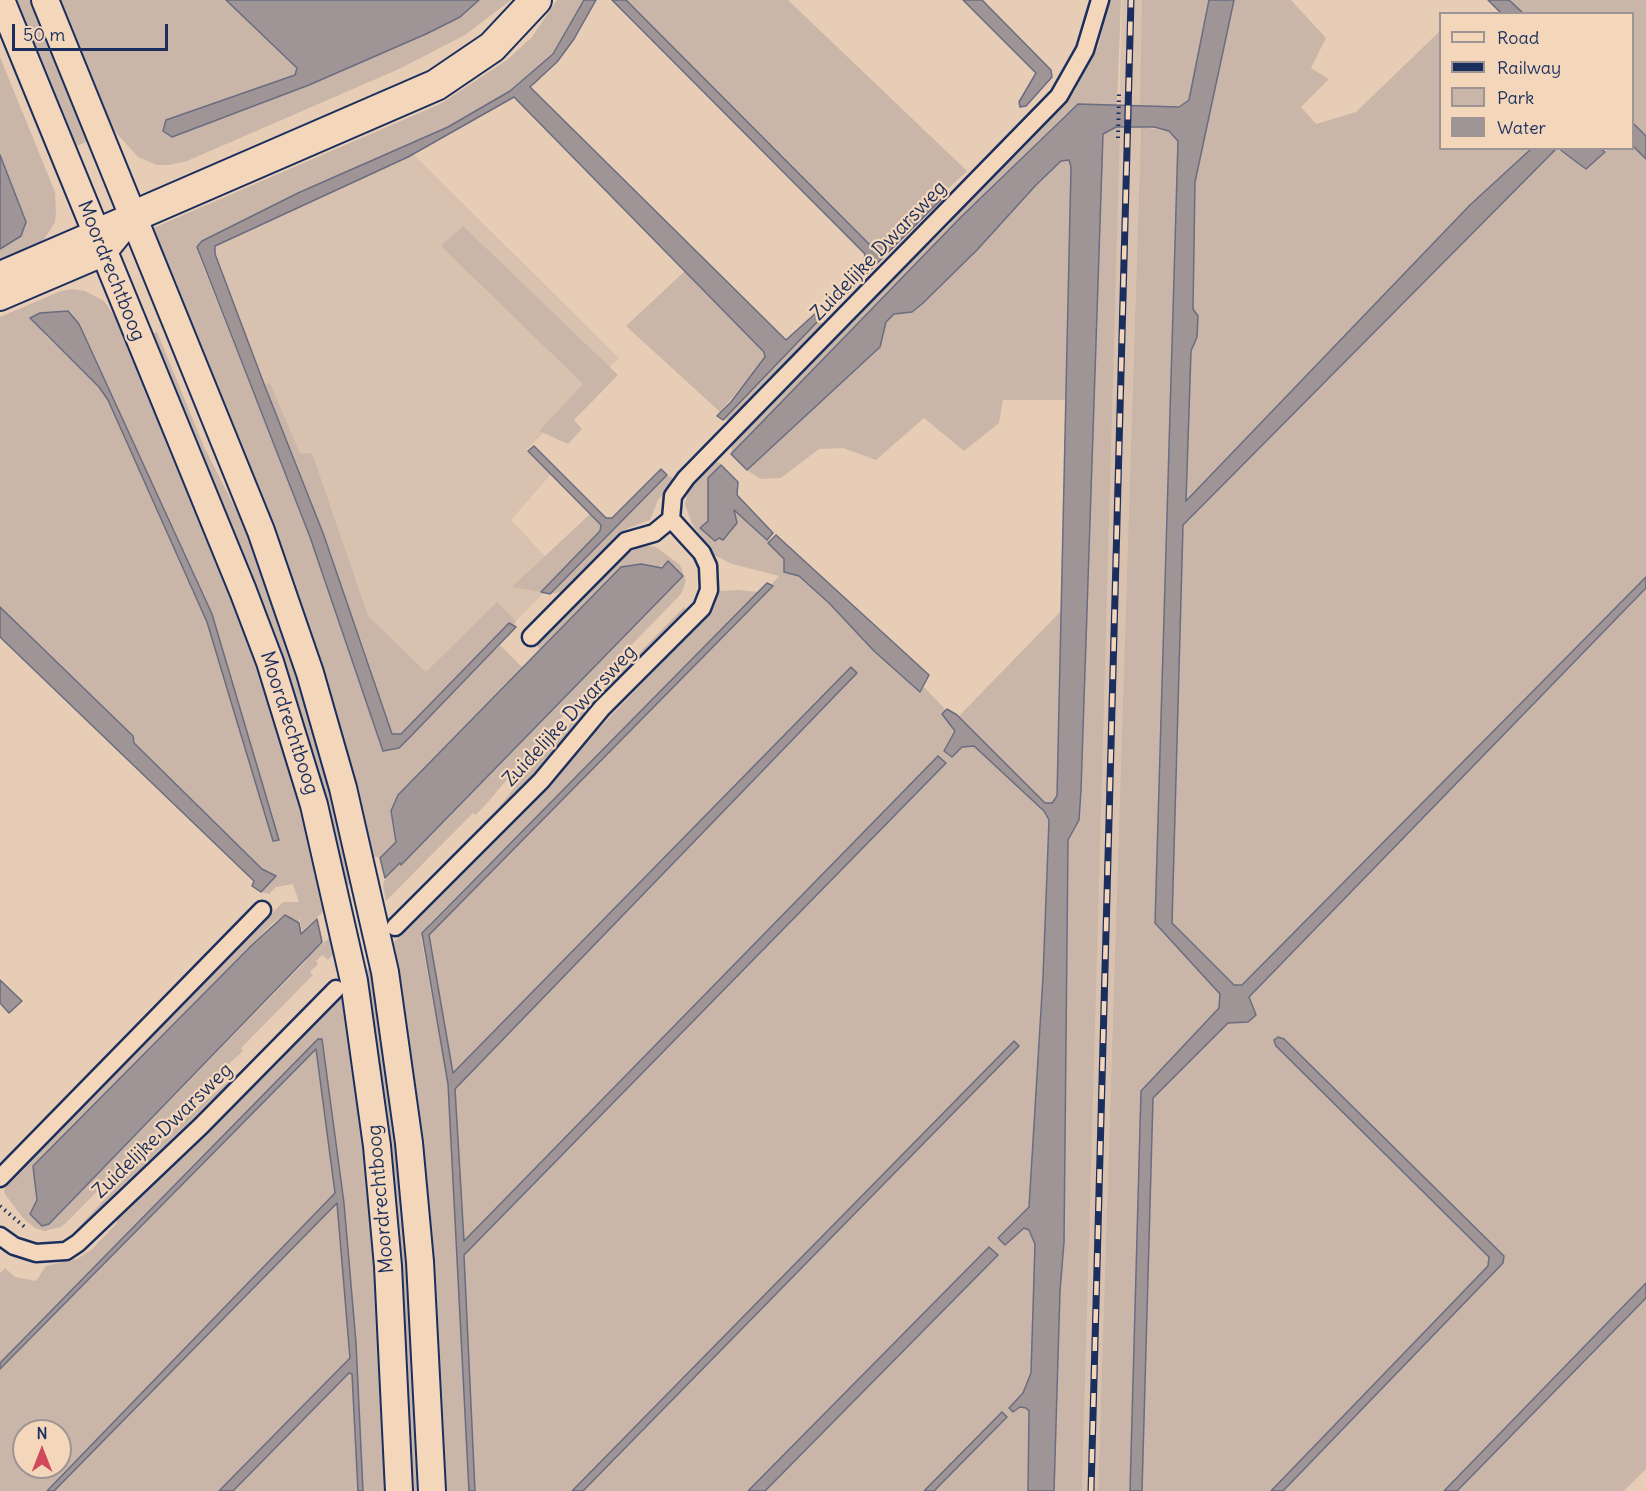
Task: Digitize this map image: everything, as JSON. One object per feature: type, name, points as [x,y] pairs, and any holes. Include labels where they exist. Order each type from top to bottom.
[{"type":"highway","points":[[134,216],[435,85],[486,51],[504,36],[536,0]]},
{"type":"main road","name":"Moordrechtboog","points":[[1,0],[267,652],[314,805],[354,981],[377,1146],[388,1266],[399,1491]]},
{"type":"main road","name":"Moordrechtboog","points":[[45,0],[248,496],[285,597],[322,712],[363,865],[385,972],[409,1143],[420,1262],[432,1491]]},
{"type":"main road","points":[[99,244],[134,216]]},
{"type":"street","name":"Zuidelijke Dwarsweg","points":[[395,927],[541,781],[602,708],[702,608],[709,590],[708,566],[702,553],[671,519],[673,496],[686,478],[1059,96],[1085,50],[1100,0]]},
{"type":"street","points":[[0,274],[99,244]]},
{"type":"street","points":[[0,298],[99,244]]},
{"type":"street","points":[[531,637],[626,541],[654,533],[671,519]]},
{"type":"street","points":[[0,1178],[262,910]]},
{"type":"street","name":"Zuidelijke Dwarsweg","points":[[0,1236],[14,1246],[36,1253],[66,1251],[78,1243],[201,1126],[336,989]]},
{"type":"path","points":[[1118,138],[1119,94]]},
{"type":"path","name":"Zuidelijke Dwarsweg","points":[[505,789],[526,762],[567,719]]},
{"type":"path","name":"Zuidelijke Dwarsweg","points":[[154,1142],[205,1093]]},
{"type":"path","points":[[0,1206],[34,1234]]},
{"type":"shaded area","points":[[1122,0],[1143,0],[1141,127],[1098,1491],[1082,1491]]},
{"type":"shaded area","points":[[409,150],[619,358],[526,450],[552,473],[511,520],[562,574],[397,742],[204,248]]},
{"type":"green space","points":[[13,0],[32,0],[91,140],[74,147]]},
{"type":"green space","points":[[58,0],[226,0],[297,68],[295,75],[309,85],[460,17],[479,0],[511,0],[465,35],[399,69],[187,161],[157,165],[138,157],[111,127]]},
{"type":"green space","points":[[557,0],[584,0],[553,54],[510,91],[448,127],[298,193],[203,241],[199,256],[310,537],[383,750],[399,748],[500,645],[522,667],[398,795],[391,811],[396,842],[380,858],[372,856],[337,722],[296,591],[151,229],[440,104],[507,60],[532,37]]},
{"type":"green space","points":[[626,0],[788,0],[967,171],[938,198],[931,195],[879,245],[871,246]]},
{"type":"green space","points":[[1110,0],[1121,0],[1117,106],[1078,104],[1067,113],[961,217],[731,454],[732,444],[805,366],[950,224],[955,213],[1074,92],[1098,47]]},
{"type":"green space","points":[[1142,0],[1209,0],[1189,100],[1179,106],[1140,107]]},
{"type":"green space","points":[[1234,0],[1291,0],[1326,38],[1311,68],[1329,79],[1301,107],[1316,124],[1356,112],[1439,32],[1439,150],[1530,150],[1470,205],[1186,501],[1191,351],[1197,337],[1198,317],[1193,309],[1195,182]]},
{"type":"green space","points":[[1510,0],[1646,0],[1646,136],[1634,123],[1634,12],[1522,12]]},
{"type":"green space","points":[[0,57],[55,192],[56,212],[55,222],[42,243],[0,266],[0,249],[21,236],[26,222],[0,155]]},
{"type":"green space","points":[[1120,127],[1082,1491],[1054,1491],[1060,1291],[1064,1242],[1068,840],[1079,820],[1081,790],[1103,134]]},
{"type":"green space","points":[[1141,127],[1169,131],[1178,141],[1155,923],[1220,993],[1219,1008],[1141,1091],[1130,1491],[1098,1491]]},
{"type":"green space","points":[[1634,147],[1646,159],[1646,577],[1242,985],[1234,985],[1172,923],[1183,525],[1555,150],[1586,168],[1607,150],[1634,150]]},
{"type":"green space","points":[[1069,160],[1071,167],[1066,400],[1003,400],[999,423],[964,451],[924,418],[876,460],[843,448],[819,449],[781,478],[760,479],[747,470],[880,347],[886,322],[895,314],[912,312],[922,304],[977,250],[1036,185],[1061,161]]},
{"type":"green space","points":[[463,226],[618,375],[574,420],[582,429],[568,444],[539,431],[583,384],[441,246]]},
{"type":"green space","points":[[686,270],[764,352],[766,357],[720,412],[626,326]]},
{"type":"green space","points":[[72,289],[85,291],[104,301],[119,323],[237,606],[289,755],[327,908],[302,931],[299,915],[299,923],[285,915],[274,922],[33,1166],[37,1200],[46,1224],[49,1224],[306,961],[305,958],[333,935],[336,952],[328,960],[322,955],[316,961],[318,964],[310,972],[313,975],[241,1048],[243,1051],[169,1118],[68,1221],[61,1227],[44,1231],[35,1228],[24,1219],[7,1197],[4,1192],[7,1180],[283,902],[299,902],[293,884],[276,887],[269,894],[261,892],[275,876],[262,869],[134,743],[133,736],[0,607],[0,317],[61,291]],"holes":[[[67,311],[79,324],[212,614],[278,840],[273,841],[207,622],[108,400],[99,387],[44,334]]]},
{"type":"green space","points":[[821,318],[823,331],[733,419],[723,420]]},
{"type":"green space","points":[[157,332],[205,449],[256,549],[302,684],[354,880],[346,887],[313,752],[292,688],[272,632],[150,335]]},
{"type":"green space","points":[[270,383],[300,454],[312,453],[368,616],[426,672],[497,602],[516,621],[514,625],[509,624],[401,734],[392,734],[390,730],[362,643],[264,385]]},
{"type":"green space","points":[[719,462],[721,465],[708,478],[708,521],[701,528],[733,509],[767,540],[769,538],[769,543],[784,559],[785,572],[799,576],[874,651],[920,692],[924,687],[946,710],[943,714],[955,731],[945,751],[952,757],[962,747],[974,746],[1044,811],[1049,820],[1043,977],[1029,1207],[1006,1244],[1023,1228],[1029,1230],[1035,1244],[1031,1373],[1023,1393],[1009,1407],[1013,1412],[1020,1407],[1029,1411],[1028,1491],[934,1491],[1007,1418],[1002,1412],[924,1491],[765,1491],[997,1255],[989,1247],[748,1491],[583,1491],[1019,1046],[1014,1041],[572,1491],[475,1491],[464,1255],[946,763],[938,757],[464,1241],[454,1089],[857,673],[851,667],[453,1073],[429,935],[773,587],[771,585],[779,576],[732,564],[714,555],[692,524],[685,504],[689,487],[712,463]]},
{"type":"green space","points":[[666,476],[672,477],[672,483],[658,500],[650,520],[626,529],[567,591],[550,594]]},
{"type":"green space","points":[[590,514],[601,525],[601,531],[541,592],[512,587]]},
{"type":"green space","points":[[642,545],[656,547],[680,565],[686,581],[681,594],[545,734],[476,815],[473,813],[386,901],[384,881],[683,576],[667,563],[658,568],[641,564],[621,567],[540,649],[534,643],[619,558]]},
{"type":"green space","points":[[1646,588],[1646,1283],[1444,1491],[1283,1491],[1503,1263],[1504,1256],[1284,1039],[1278,1037],[1274,1040],[1276,1046],[1489,1257],[1488,1266],[1271,1491],[1142,1491],[1153,1098],[1228,1022],[1248,1022],[1256,1015],[1249,997]]},
{"type":"green space","points":[[719,591],[759,592],[430,923],[421,937],[448,1084],[469,1491],[444,1491],[425,1184],[394,942],[705,618]]},
{"type":"green space","points":[[684,607],[686,609],[596,702],[540,770],[395,919],[394,914],[500,806],[543,752]]},
{"type":"green space","points":[[1061,611],[1057,796],[1052,803],[1045,803],[958,717]]},
{"type":"green space","points":[[371,965],[393,1103],[408,1262],[420,1491],[412,1491],[364,974]]},
{"type":"green space","points":[[344,995],[365,1149],[375,1259],[388,1491],[363,1491],[356,1343],[344,1203],[322,1039],[318,1039],[0,1363],[0,1273],[5,1268],[15,1277],[36,1281],[46,1266],[77,1259],[91,1250],[117,1223],[117,1219],[203,1134],[208,1132]]},
{"type":"green space","points":[[317,1048],[335,1193],[72,1465],[72,1419],[12,1419],[12,1479],[59,1479],[47,1491],[0,1491],[0,1369]]},
{"type":"green space","points":[[239,1072],[194,1123],[122,1186],[76,1233],[75,1231],[119,1184],[176,1127]]},
{"type":"green space","points":[[338,1202],[350,1358],[219,1491],[54,1491],[66,1479],[72,1479],[72,1473]]},
{"type":"green space","points":[[1646,1298],[1646,1469],[1624,1491],[1457,1491]]},
{"type":"green space","points":[[349,1373],[352,1374],[358,1491],[233,1491]]},
{"type":"water","points":[[226,0],[479,0],[460,17],[426,34],[309,85],[172,137],[163,131],[166,120],[295,75],[297,68]]},
{"type":"water","points":[[584,0],[596,0],[574,39],[557,62],[530,87],[786,340],[817,312],[821,318],[723,420],[717,416],[731,402],[765,357],[764,352],[514,97],[408,157],[215,246],[215,254],[323,533],[392,734],[401,734],[509,623],[516,627],[399,748],[383,751],[310,537],[197,247],[202,241],[298,193],[448,127],[510,91],[553,54]]},
{"type":"water","points":[[612,0],[626,0],[871,246],[879,245],[931,194],[941,200],[839,301],[829,297],[864,262],[865,254]]},
{"type":"water","points":[[963,0],[982,0],[1051,70],[1052,77],[1026,106],[1020,107],[1019,102],[1036,73]]},
{"type":"water","points":[[1209,0],[1234,0],[1195,182],[1193,309],[1198,316],[1197,337],[1191,351],[1186,501],[1470,205],[1530,150],[1555,150],[1183,525],[1172,923],[1234,985],[1242,985],[1646,577],[1646,588],[1249,997],[1256,1015],[1248,1022],[1228,1023],[1153,1098],[1142,1491],[1130,1491],[1141,1091],[1219,1008],[1220,994],[1155,923],[1178,141],[1169,131],[1154,127],[1116,127],[1103,134],[1081,790],[1079,820],[1068,840],[1064,1242],[1060,1291],[1054,1491],[1028,1491],[1029,1411],[1020,1407],[1013,1412],[1009,1408],[1023,1393],[1031,1373],[1035,1244],[1029,1230],[1024,1228],[1005,1245],[998,1238],[1029,1207],[1043,977],[1049,820],[1044,811],[974,746],[962,747],[952,757],[944,751],[955,731],[942,714],[947,709],[957,715],[1045,803],[1052,803],[1057,796],[1071,167],[1069,160],[1061,161],[1036,185],[977,250],[922,304],[912,312],[894,314],[886,322],[880,347],[747,470],[731,454],[961,217],[1078,104],[1179,107],[1189,100]]},
{"type":"water","points":[[1488,0],[1509,0],[1522,12],[1500,12]]},
{"type":"water","points":[[1634,124],[1646,136],[1646,159],[1634,147]]},
{"type":"water","points":[[1560,150],[1602,150],[1605,152],[1586,169]]},
{"type":"water","points":[[0,155],[26,222],[21,236],[0,249]]},
{"type":"water","points":[[68,311],[79,324],[212,614],[279,840],[273,841],[207,622],[108,400],[99,387],[30,318],[40,313]]},
{"type":"water","points":[[534,446],[606,518],[612,518],[661,469],[667,475],[550,594],[541,592],[600,531],[601,525],[528,451]]},
{"type":"water","points":[[721,465],[738,482],[737,495],[773,533],[767,540],[734,510],[737,523],[723,540],[719,538],[715,541],[700,528],[708,521],[708,478]]},
{"type":"water","points":[[776,535],[929,675],[920,692],[874,651],[829,603],[799,576],[784,572],[784,559],[768,543]]},
{"type":"water","points":[[668,561],[683,576],[401,865],[400,863],[385,878],[380,858],[396,842],[391,811],[398,795],[621,567],[641,564],[662,568]]},
{"type":"water","points":[[767,583],[773,586],[429,935],[453,1073],[851,667],[857,673],[455,1089],[464,1241],[938,756],[946,763],[464,1255],[475,1491],[469,1491],[448,1084],[422,933]]},
{"type":"water","points":[[0,607],[133,736],[134,743],[262,869],[276,876],[261,892],[252,886],[254,881],[0,637]]},
{"type":"water","points":[[285,915],[299,923],[301,934],[317,919],[322,942],[49,1224],[42,1226],[30,1214],[37,1200],[33,1166],[252,945]]},
{"type":"water","points":[[0,980],[22,1001],[9,1013],[0,1003]]},
{"type":"water","points":[[1278,1037],[1284,1039],[1504,1256],[1503,1263],[1283,1491],[1271,1491],[1488,1266],[1489,1257],[1276,1046],[1274,1040]]},
{"type":"water","points":[[318,1039],[322,1039],[344,1203],[356,1343],[363,1491],[358,1491],[352,1374],[349,1373],[233,1491],[219,1491],[350,1358],[337,1203],[72,1473],[72,1465],[335,1193],[316,1049],[0,1369],[0,1363]]},
{"type":"water","points":[[1014,1041],[1019,1046],[583,1491],[572,1491]]},
{"type":"water","points":[[989,1247],[998,1255],[765,1491],[748,1491]]},
{"type":"water","points":[[1646,1283],[1646,1298],[1457,1491],[1444,1491]]},
{"type":"water","points":[[1002,1412],[1007,1417],[934,1491],[924,1491]]},
{"type":"water","points":[[59,1479],[66,1479],[54,1491],[47,1491]]},
{"type":"railway","points":[[1091,1491],[1131,0]]}]
